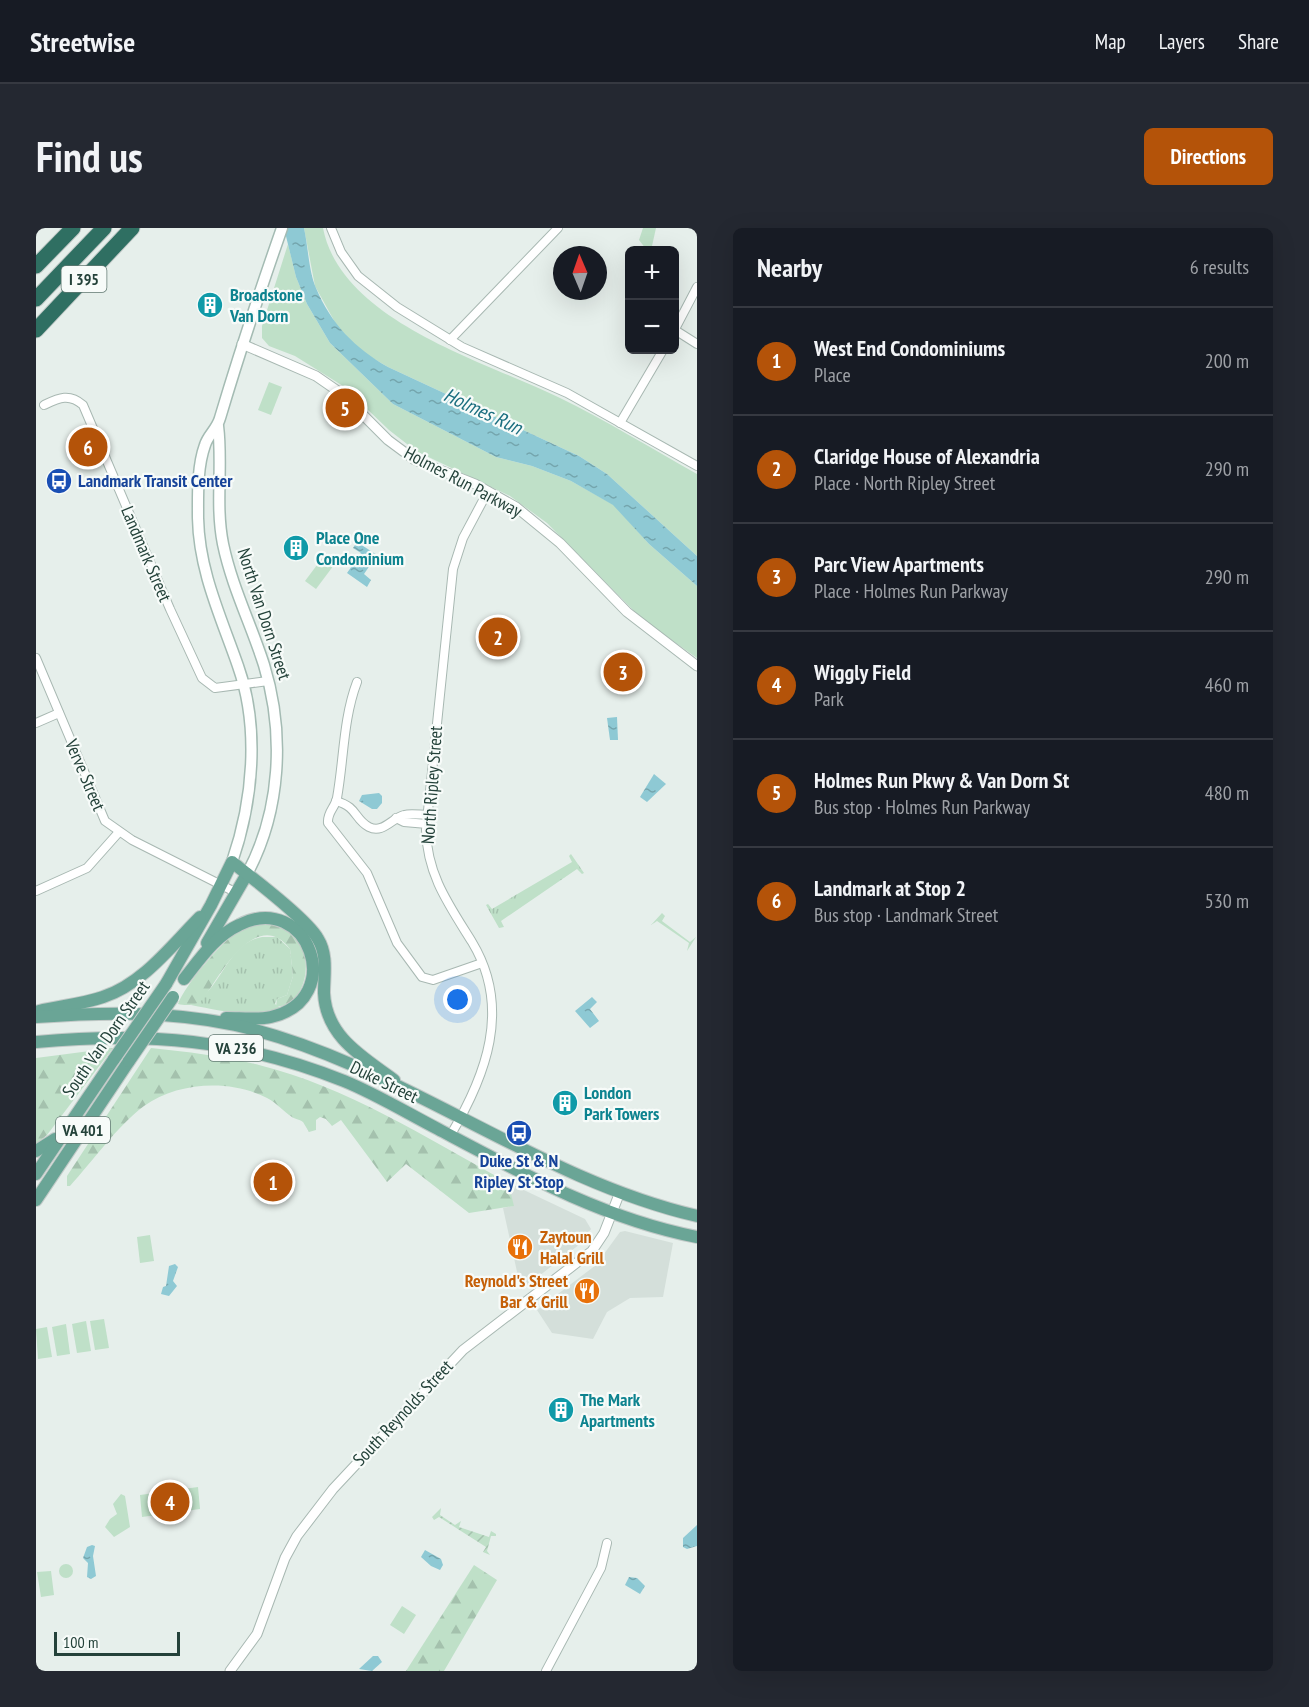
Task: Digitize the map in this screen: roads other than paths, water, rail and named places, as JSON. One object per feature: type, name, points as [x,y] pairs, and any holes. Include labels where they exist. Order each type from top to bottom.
[{"type":"highway","name":"I 395","points":[[36,266],[73,228]]},
{"type":"highway","points":[[36,299],[104,228]]},
{"type":"highway","name":"I 395","points":[[36,330],[132,228]]},
{"type":"main road","name":"North Van Dorn Street","points":[[166,984],[212,905],[232,862],[243,825],[250,772],[250,738],[243,685],[211,594],[199,533],[198,497],[205,444],[218,426],[242,344],[281,232]]},
{"type":"main road","name":"North Van Dorn Street","points":[[129,1061],[184,980],[237,893],[257,856],[273,802],[277,749],[268,681],[232,583],[222,538],[217,488],[220,446],[218,426]]},
{"type":"main road","points":[[232,862],[302,921],[320,941],[325,962],[326,1003],[339,1036],[357,1054],[416,1097]]},
{"type":"main road","points":[[36,1011],[104,998],[127,985],[144,973],[212,905]]},
{"type":"main road","points":[[183,1016],[260,1018],[288,1011],[304,998],[311,983],[312,954],[303,937],[290,926],[270,919],[249,920],[213,943],[184,980]]},
{"type":"main road","name":"South Van Dorn Street","points":[[36,1174],[166,984]]},
{"type":"main road","name":"Duke Street","points":[[36,1017],[121,1014],[183,1016],[236,1026],[300,1045],[416,1097],[562,1169],[620,1192],[697,1216]]},
{"type":"main road","points":[[36,1048],[88,1037]]},
{"type":"main road","name":"Duke Street","points":[[36,1041],[88,1037],[170,1038],[206,1042],[262,1055],[345,1082],[558,1191],[613,1214],[697,1237]]},
{"type":"main road","name":"South Van Dorn Street","points":[[36,1199],[40,1184],[129,1061]]},
{"type":"main road","points":[[36,1151],[63,1133]]},
{"type":"street","points":[[332,228],[341,252],[358,276],[381,297],[478,355],[551,385],[697,466]]},
{"type":"street","points":[[450,340],[558,228]]},
{"type":"street","points":[[679,322],[697,286]]},
{"type":"street","points":[[679,333],[697,344]]},
{"type":"street","name":"Holmes Run Parkway","points":[[242,344],[316,376],[342,394],[388,440],[416,460],[488,491],[516,507],[547,532],[627,612],[697,666]]},
{"type":"street","points":[[620,423],[661,354]]},
{"type":"street","name":"Landmark Street","points":[[44,405],[62,397],[75,398],[83,405],[202,678],[215,688],[268,681]]},
{"type":"street","name":"North Ripley Street","points":[[450,1136],[483,1073],[489,1049],[491,1005],[482,963],[436,882],[428,853],[427,824],[453,568],[463,538],[488,491]]},
{"type":"street","name":"Verve Street","points":[[36,658],[99,811],[106,822],[119,832],[237,893]]},
{"type":"street","points":[[357,682],[350,702],[336,801],[327,817],[328,824],[368,873],[397,943],[415,970],[426,979],[433,980],[482,963]]},
{"type":"street","points":[[36,723],[59,713]]},
{"type":"street","points":[[336,801],[349,805],[368,827],[382,828],[396,818],[405,815],[428,815]]},
{"type":"street","points":[[396,818],[404,822],[427,824]]},
{"type":"street","points":[[36,891],[87,868],[119,832]]},
{"type":"street","name":"South Reynolds Street","points":[[230,1671],[257,1634],[285,1558],[316,1509],[456,1356],[592,1251],[613,1214],[620,1192]]},
{"type":"street","points":[[546,1671],[600,1568],[607,1543]]},
{"type":"water","points":[[284,228],[304,228],[310,267],[322,301],[345,334],[365,352],[388,367],[579,456],[607,474],[697,556],[697,586],[649,544],[613,505],[571,481],[532,466],[496,457],[393,404],[330,343],[307,304],[296,277]]},
{"type":"water","points":[[357,542],[377,555],[364,574],[371,580],[367,587],[347,573],[361,553],[353,548]]},
{"type":"water","points":[[617,717],[618,740],[610,740],[607,718]]},
{"type":"water","points":[[654,774],[666,784],[647,802],[640,797]]},
{"type":"water","points":[[379,793],[382,796],[382,803],[377,809],[372,809],[359,801],[362,795]]},
{"type":"water","points":[[592,997],[597,1002],[590,1009],[599,1021],[590,1028],[575,1011]]},
{"type":"water","points":[[175,1264],[178,1267],[173,1281],[177,1286],[169,1296],[161,1294],[163,1287],[166,1286],[169,1266]]},
{"type":"water","points":[[697,1525],[697,1546],[687,1549],[683,1547],[683,1538]]},
{"type":"water","points":[[95,1546],[93,1556],[96,1576],[91,1579],[87,1577],[88,1563],[83,1558],[87,1547]]},
{"type":"water","points":[[425,1550],[441,1559],[443,1565],[440,1570],[421,1557]]},
{"type":"water","points":[[629,1577],[637,1578],[645,1586],[640,1594],[625,1585]]},
{"type":"water","points":[[373,1656],[378,1656],[382,1662],[372,1671],[359,1669]]},
{"type":"place","name":"Broadstone Van Dorn","points":[[210,305]]},
{"type":"place","name":"Holmes Run Pkwy & Van Dorn St","points":[[345,408]]},
{"type":"place","name":"Landmark at Stop 2","points":[[88,447]]},
{"type":"place","name":"Landmark Transit Center","points":[[59,481]]},
{"type":"place","name":"Place One Condominium","points":[[296,548]]},
{"type":"place","name":"Claridge House of Alexandria","points":[[498,637]]},
{"type":"place","name":"Parc View Apartments","points":[[623,672]]},
{"type":"place","name":"London Park Towers","points":[[565,1103]]},
{"type":"place","name":"Duke St & N Ripley St Stop","points":[[519,1133]]},
{"type":"place","name":"West End Condominiums","points":[[273,1182]]},
{"type":"place","name":"Zaytoun Halal Grill","points":[[520,1247]]},
{"type":"place","name":"Reynold's Street Bar & Grill","points":[[587,1291]]},
{"type":"place","name":"The Mark Apartments","points":[[561,1410]]},
{"type":"place","name":"Wiggly Field","points":[[170,1502]]},
{"type":"water label","name":"Holmes Run","points":[[483,411]]}]
